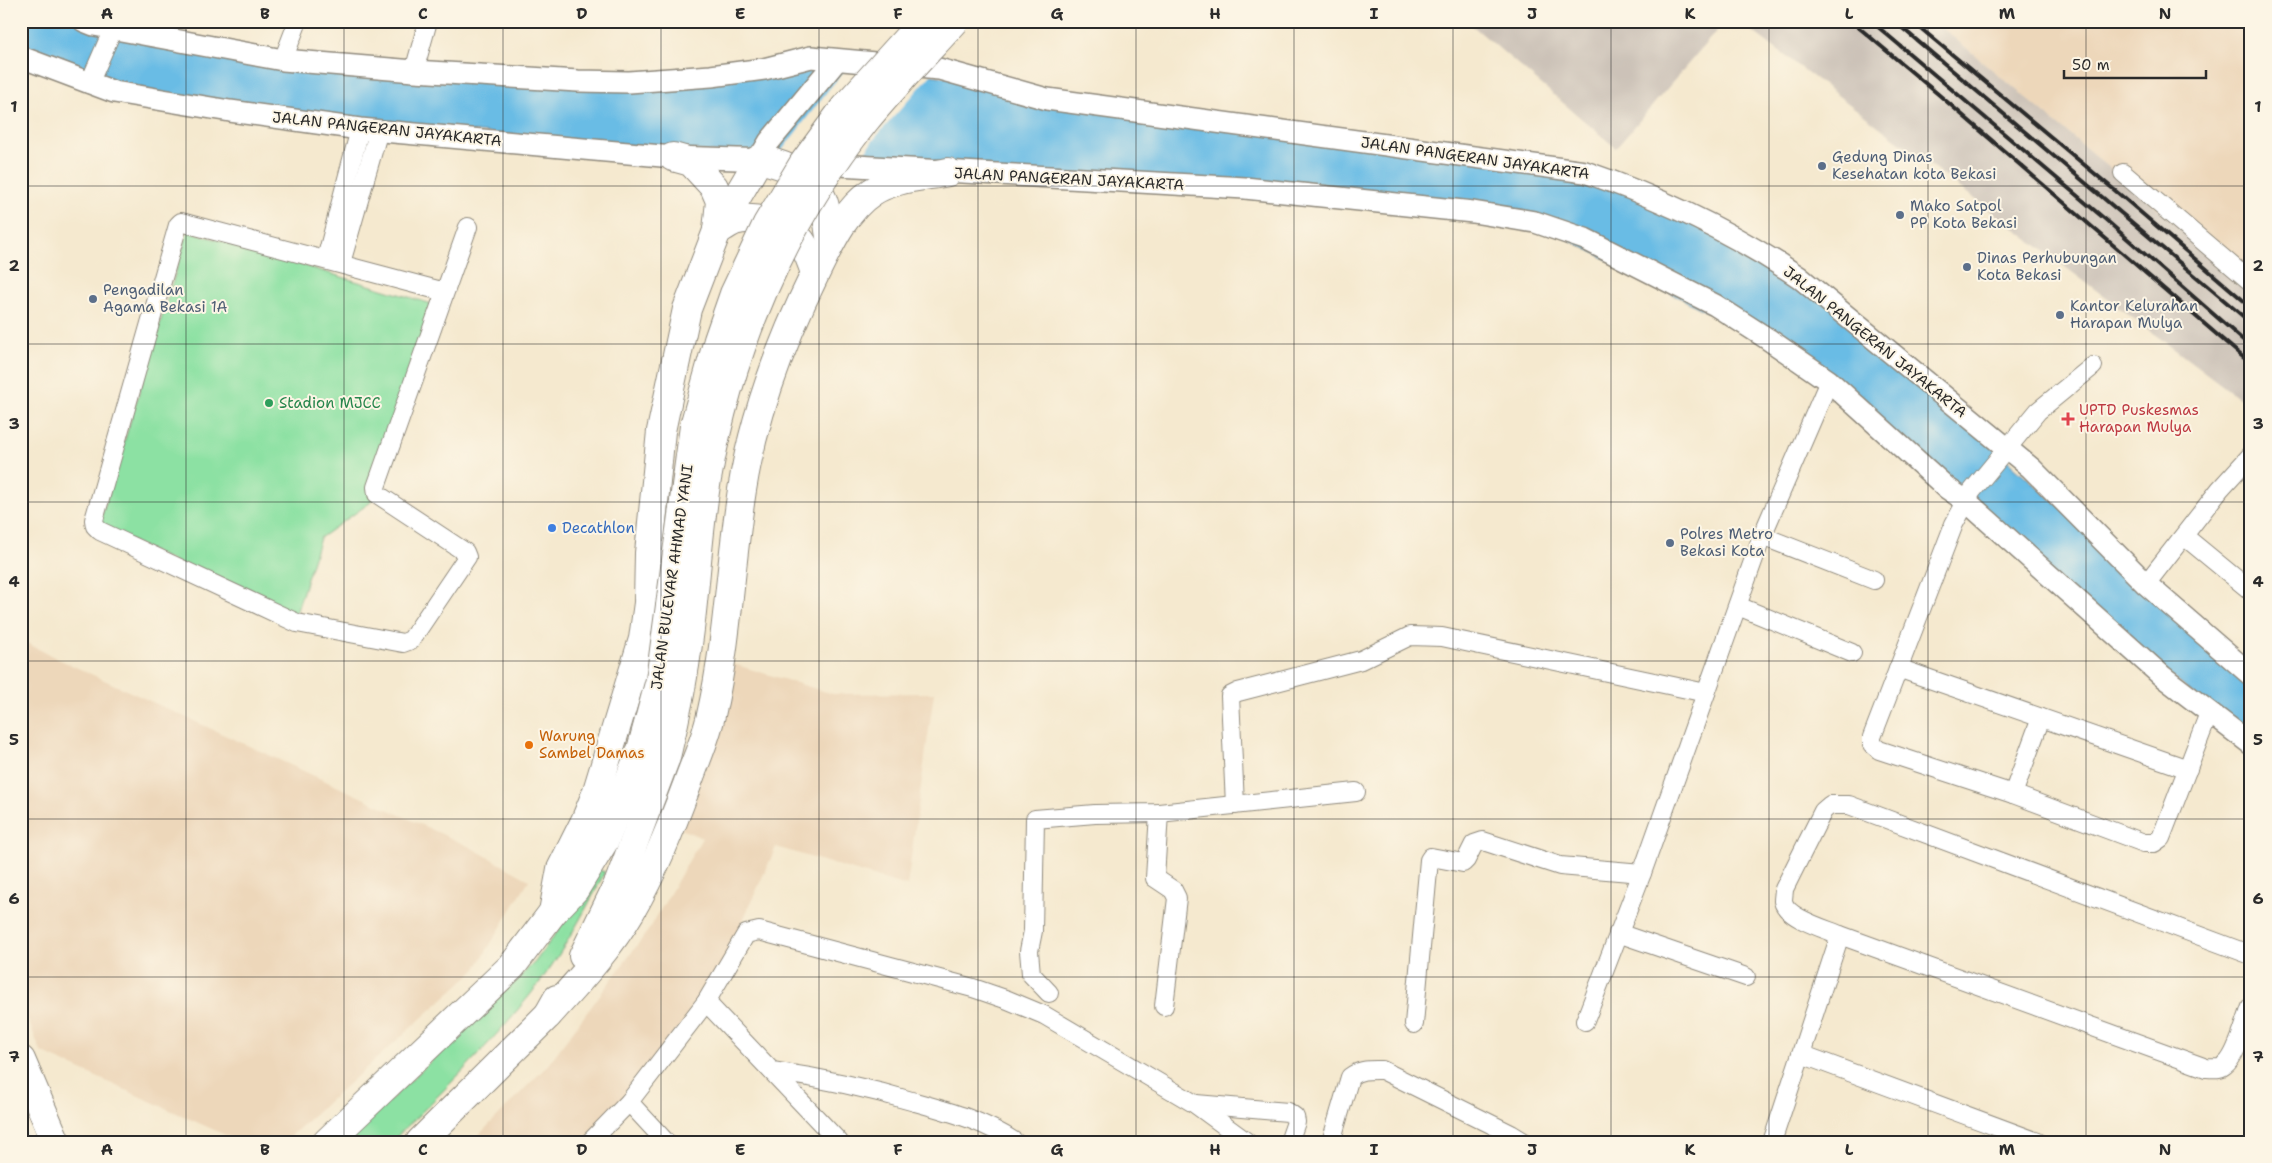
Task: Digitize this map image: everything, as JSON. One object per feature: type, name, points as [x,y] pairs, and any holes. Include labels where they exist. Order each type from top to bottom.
[{"type":"main road","name":"JALAN BULEVAR AHMAD YANI","points":[[420,1142],[548,1015],[589,946],[618,882],[654,753],[660,680],[694,426],[718,340],[734,294],[767,224],[803,164],[844,107],[923,21]]},
{"type":"main road","name":"JALAN BULEVAR AHMAD YANI","points":[[327,1142],[512,966],[553,912],[575,889],[654,753],[680,700],[707,482],[719,417],[748,327],[778,256],[805,208],[829,171],[866,121],[955,21]]},
{"type":"main road","points":[[553,912],[561,869],[596,794],[643,640],[648,603],[649,553],[661,431],[687,309],[717,231],[764,151],[787,168],[802,175],[823,198],[831,242]]},
{"type":"main road","points":[[673,157],[690,162],[714,187],[720,201],[717,231]]},
{"type":"main road","points":[[548,1015],[594,965],[630,912],[661,852],[697,757],[711,716],[742,489],[750,447],[760,410],[786,334],[831,242],[858,203],[873,191],[893,182],[948,172]]},
{"type":"main road","points":[[717,231],[735,221],[750,220],[775,223],[791,230],[803,244],[816,273]]},
{"type":"main road","points":[[21,1060],[56,1142]]},
{"type":"street","name":"JALAN PANGERAN JAYAKARTA","points":[[84,21],[113,29],[283,60],[414,72],[629,82],[711,76],[764,69],[811,57],[939,70],[1047,99],[1585,172],[1638,190],[1722,229],[1763,252],[1799,277],[1951,404],[2003,453],[2030,468],[2146,584],[2251,675]]},
{"type":"street","points":[[283,60],[298,21]]},
{"type":"street","points":[[414,72],[428,21]]},
{"type":"street","points":[[89,84],[113,29]]},
{"type":"street","name":"JALAN PANGERAN JAYAKARTA","points":[[21,57],[114,92],[172,102],[370,129],[673,157],[764,151],[948,172],[1245,188],[1473,212],[1535,222],[1585,239],[1715,305],[1829,381],[1947,488],[1969,496],[2162,676],[2251,744]]},
{"type":"street","points":[[764,151],[837,60]]},
{"type":"street","points":[[333,261],[370,129]]},
{"type":"street","points":[[2123,173],[2251,282]]},
{"type":"street","points":[[445,292],[185,222],[178,225],[94,520],[95,526],[100,531],[297,624],[403,643],[411,640],[467,557],[465,552],[377,494],[376,487],[445,292],[468,227]]},
{"type":"street","points":[[2092,366],[2038,411],[1969,496],[1954,524],[1872,737],[1872,744],[1879,750],[2013,794],[2144,843],[2154,843],[2161,838],[2210,713]]},
{"type":"street","points":[[1585,1021],[1642,873],[1762,536],[1829,381]]},
{"type":"street","points":[[2146,584],[2220,489],[2251,455]]},
{"type":"street","points":[[1762,536],[1874,580]]},
{"type":"street","points":[[2184,536],[2251,591]]},
{"type":"street","points":[[1738,606],[1852,653]]},
{"type":"street","points":[[1235,806],[1230,696],[1238,692],[1361,660],[1410,636],[1442,637],[1706,693]]},
{"type":"street","points":[[1898,668],[2188,769]]},
{"type":"street","points":[[2013,794],[2041,718]]},
{"type":"street","points":[[1049,993],[1031,974],[1029,951],[1033,931],[1035,818],[1095,814],[1159,813],[1356,792]]},
{"type":"street","points":[[2251,955],[1849,804],[1830,805],[1823,811],[1784,889],[1783,900],[1785,906],[1793,915],[1840,935],[2206,1068],[2217,1069],[2225,1066],[2232,1057],[2251,1007]]},
{"type":"street","points":[[1159,813],[1155,878],[1173,890],[1177,898],[1164,1006]]},
{"type":"street","points":[[1414,1024],[1429,860],[1431,857],[1463,863],[1474,844],[1483,841],[1560,866],[1642,873]]},
{"type":"street","points":[[590,1142],[629,1102],[706,1002],[746,934],[759,931],[973,988],[1008,1000],[1061,1025],[1196,1104],[1247,1142]]},
{"type":"street","points":[[1618,933],[1746,976]]},
{"type":"street","points":[[1772,1142],[1840,935]]},
{"type":"street","points":[[706,1002],[839,1142]]},
{"type":"street","points":[[1801,1054],[2038,1142]]},
{"type":"street","points":[[1331,1142],[1350,1077],[1357,1071],[1370,1070],[1382,1070],[1524,1142]]},
{"type":"street","points":[[772,1071],[820,1078],[885,1093],[962,1115],[993,1136],[1015,1142]]},
{"type":"street","points":[[629,1102],[666,1142]]},
{"type":"street","points":[[1196,1104],[1292,1114],[1296,1122],[1289,1142]]},
{"type":"shaded area","points":[[1467,21],[1725,21],[1616,148]]},
{"type":"shaded area","points":[[1739,21],[1934,21],[2251,286],[2251,407]]},
{"type":"shaded area","points":[[1934,21],[2251,21],[2251,286]]},
{"type":"shaded area","points":[[21,640],[58,659],[470,847],[529,880],[475,970],[284,1142],[241,1142],[41,1052],[21,1003]]},
{"type":"shaded area","points":[[720,660],[833,694],[934,693],[907,886],[776,847],[706,1002],[590,1142],[472,1142],[547,1066],[650,928],[702,838],[672,825]]},
{"type":"green space","name":"Stadion MJCC","points":[[188,231],[432,304],[371,502],[320,538],[294,620],[99,525]]},
{"type":"green space","points":[[598,870],[605,872],[580,920],[561,951],[541,981],[514,1015],[480,1052],[391,1142],[346,1142],[535,962],[574,908]]},
{"type":"water","points":[[21,21],[84,21],[207,47],[578,81],[811,57],[1585,172],[1799,277],[2251,675],[2251,744],[1805,363],[1535,222],[230,111],[21,57]]},
{"type":"pier","points":[[855,59],[938,67],[874,139],[856,165],[773,162],[829,89]]},
{"type":"waterway","points":[[21,1131],[26,1142]]},
{"type":"railway","points":[[1851,21],[2251,364]]},
{"type":"railway","points":[[1871,21],[2106,220],[2251,347]]},
{"type":"railway","points":[[1894,21],[2251,323]]},
{"type":"railway","points":[[1912,21],[2251,307]]},
{"type":"place","name":"Gedung Dinas Kesehatan kota Bekasi","points":[[1822,166]]},
{"type":"place","name":"Mako Satpol PP Kota Bekasi","points":[[1900,215]]},
{"type":"place","name":"Dinas Perhubungan Kota Bekasi","points":[[1967,267]]},
{"type":"place","name":"Pengadilan Agama Bekasi 1A","points":[[93,299]]},
{"type":"place","name":"Kantor Kelurahan Harapan Mulya","points":[[2060,315]]},
{"type":"place","name":"Stadion MJCC","points":[[269,403]]},
{"type":"place","name":"UPTD Puskesmas Harapan Mulya","points":[[2068,419]]},
{"type":"place","name":"Decathlon","points":[[552,528]]},
{"type":"place","name":"Polres Metro Bekasi Kota","points":[[1670,543]]},
{"type":"place","name":"Warung Sambel Damas","points":[[529,745]]}]
